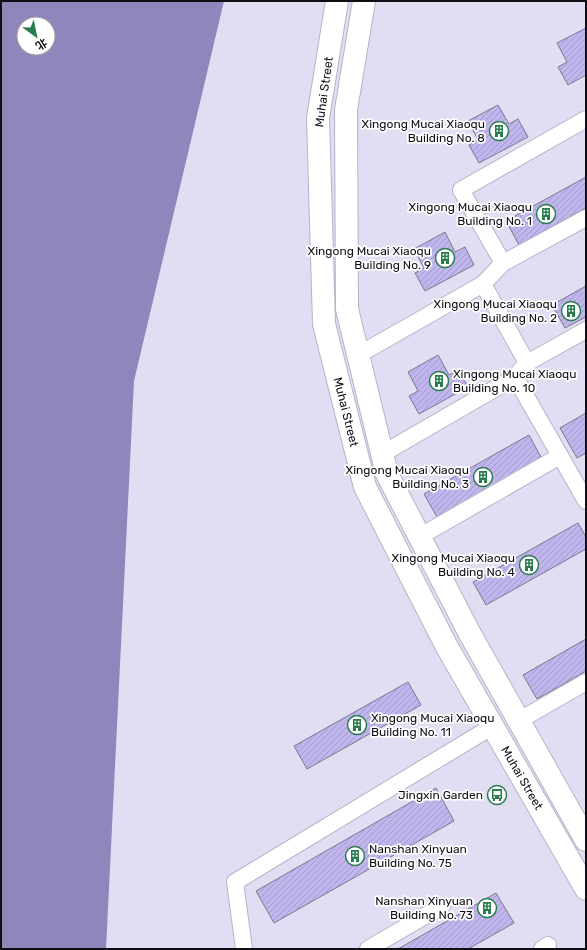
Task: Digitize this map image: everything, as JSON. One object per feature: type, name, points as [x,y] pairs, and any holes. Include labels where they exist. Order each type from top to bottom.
[{"type":"main road","name":"Muhai Street","points":[[337,1],[318,118],[324,324],[365,487],[447,647],[586,889]]},
{"type":"main road","name":"Muhai Street","points":[[364,1],[346,110],[347,309],[387,474],[470,634],[586,840]]},
{"type":"street","points":[[503,264],[461,190],[586,119]]},
{"type":"street","points":[[358,355],[483,284],[503,264],[586,218]]},
{"type":"street","points":[[483,284],[527,363]]},
{"type":"street","points":[[382,454],[515,377],[527,363],[586,330]]},
{"type":"street","points":[[515,377],[586,501]]},
{"type":"street","points":[[431,530],[560,456]]},
{"type":"street","points":[[518,721],[586,682]]},
{"type":"street","points":[[244,949],[235,882],[492,726]]},
{"type":"street","points":[[372,948],[442,906]]},
{"type":"shaded area","points":[[1,1],[224,1],[134,381],[106,949],[1,949]]},
{"type":"building","points":[[586,28],[586,75],[568,85],[558,67],[567,62],[557,43]]},
{"type":"building","name":"Xingong Mucai Xiaoqu Building No. 8","points":[[498,105],[509,124],[518,119],[528,137],[479,163],[469,145],[478,140],[468,121]]},
{"type":"building","name":"Xingong Mucai Xiaoqu Building No. 1","points":[[586,177],[586,208],[519,245],[506,221]]},
{"type":"building","name":"Xingong Mucai Xiaoqu Building No. 9","points":[[445,232],[455,252],[465,247],[474,265],[425,291],[415,273],[424,268],[414,249]]},
{"type":"building","name":"Xingong Mucai Xiaoqu Building No. 2","points":[[586,286],[586,317],[565,328],[552,305]]},
{"type":"building","name":"Xingong Mucai Xiaoqu Building No. 10","points":[[438,355],[449,375],[458,370],[468,387],[419,414],[409,396],[418,391],[408,372]]},
{"type":"building","points":[[586,413],[586,453],[577,458],[560,428]]},
{"type":"building","name":"Xingong Mucai Xiaoqu Building No. 3","points":[[529,435],[542,459],[437,517],[424,494]]},
{"type":"building","name":"Xingong Mucai Xiaoqu Building No. 4","points":[[578,523],[586,537],[586,549],[486,605],[473,582]]},
{"type":"building","points":[[586,639],[586,671],[537,699],[523,675]]},
{"type":"building","name":"Xingong Mucai Xiaoqu Building No. 11","points":[[408,682],[421,705],[307,769],[294,746]]},
{"type":"building","name":"Nanshan Xinyuan Building No. 75","points":[[436,788],[454,821],[274,923],[256,891]]},
{"type":"building","name":"Nanshan Xinyuan Building No. 73","points":[[496,893],[514,923],[468,949],[398,949]]},
{"type":"place","name":"Xingong Mucai Xiaoqu Building No. 8","points":[[499,131]]},
{"type":"place","name":"Xingong Mucai Xiaoqu Building No. 1","points":[[546,214]]},
{"type":"place","name":"Xingong Mucai Xiaoqu Building No. 9","points":[[445,258]]},
{"type":"place","name":"Xingong Mucai Xiaoqu Building No. 2","points":[[571,311]]},
{"type":"place","name":"Xingong Mucai Xiaoqu Building No. 10","points":[[439,381]]},
{"type":"place","name":"Xingong Mucai Xiaoqu Building No. 3","points":[[483,477]]},
{"type":"place","name":"Xingong Mucai Xiaoqu Building No. 4","points":[[529,565]]},
{"type":"place","name":"Xingong Mucai Xiaoqu Building No. 11","points":[[357,725]]},
{"type":"place","name":"Jingxin Garden","points":[[497,795]]},
{"type":"place","name":"Nanshan Xinyuan Building No. 75","points":[[355,856]]},
{"type":"place","name":"Nanshan Xinyuan Building No. 73","points":[[487,908]]}]
